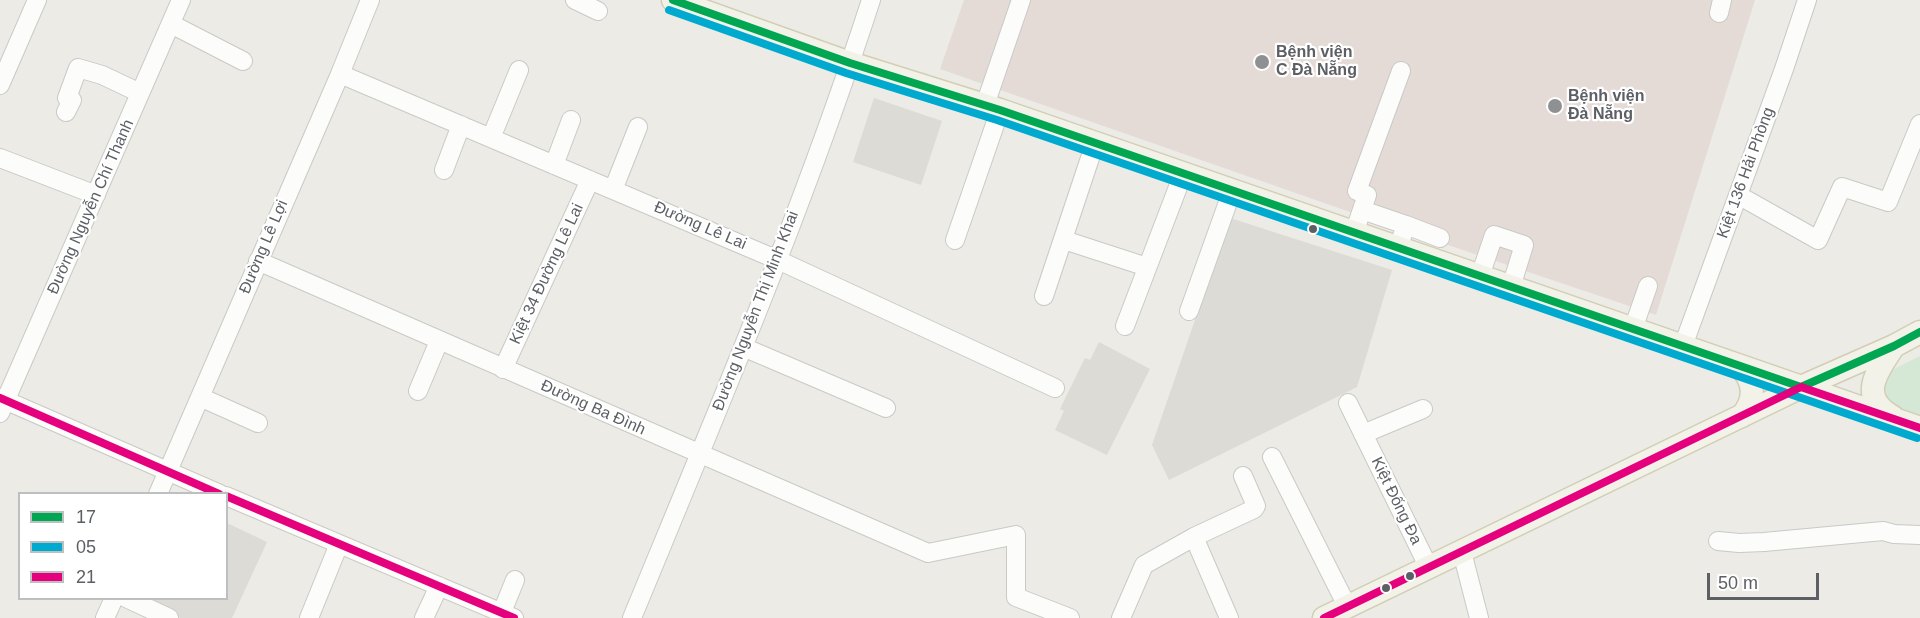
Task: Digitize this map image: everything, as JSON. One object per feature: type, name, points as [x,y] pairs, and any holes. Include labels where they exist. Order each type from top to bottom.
[{"type":"main road","points":[[673,0],[850,63],[992,107],[1910,424]]},
{"type":"main road","points":[[1324,618],[1801,387],[1894,346],[1920,332]]},
{"type":"main road","points":[[1894,346],[1875,374],[1873,394],[1886,413],[1910,424]]},
{"type":"main road","points":[[1738,365],[1745,372],[1753,390],[1748,409],[1742,416]]},
{"type":"street","points":[[0,85],[37,0]]},
{"type":"street","name":"Đường Nguyễn Chí Thanh","points":[[2,404],[181,0]]},
{"type":"street","name":"Đường Lê Lợi","points":[[159,492],[370,0]]},
{"type":"street","points":[[575,0],[598,11]]},
{"type":"street","name":"Đường Nguyễn Thị Minh Khai","points":[[632,618],[778,260],[871,0]]},
{"type":"street","points":[[955,240],[1021,0]]},
{"type":"street","name":"Kiệt 136 Hải Phòng","points":[[1683,346],[1807,0]]},
{"type":"street","points":[[171,24],[243,61]]},
{"type":"street","points":[[66,112],[72,100],[67,98],[78,68],[102,75],[140,93]]},
{"type":"street","points":[[491,138],[519,70]]},
{"type":"street","points":[[1354,233],[1367,195],[1357,191],[1401,71]]},
{"type":"street","name":"Đường Lê Lai","points":[[340,74],[778,260],[1055,388]]},
{"type":"street","points":[[554,165],[571,120]]},
{"type":"street","points":[[1738,195],[1818,240],[1842,187],[1888,202],[1920,124]]},
{"type":"street","points":[[444,170],[461,125]]},
{"type":"street","points":[[613,190],[638,127]]},
{"type":"street","points":[[1044,296],[1095,143]]},
{"type":"street","points":[[0,158],[96,195]]},
{"type":"street","points":[[1125,326],[1183,174]]},
{"type":"street","name":"Kiệt 34 Đường Lê Lai","points":[[503,369],[590,180]]},
{"type":"street","points":[[1189,311],[1232,191]]},
{"type":"street","points":[[1362,210],[1440,238]]},
{"type":"street","points":[[1398,248],[1406,225]]},
{"type":"street","points":[[1480,276],[1494,235],[1524,245],[1511,287]]},
{"type":"street","points":[[1064,240],[1147,267]]},
{"type":"street","name":"Đường Ba Đình","points":[[258,261],[928,553],[1016,535],[1017,597],[1070,618]]},
{"type":"street","points":[[1633,329],[1648,286]]},
{"type":"street","points":[[418,391],[439,341]]},
{"type":"street","points":[[742,347],[886,408]]},
{"type":"street","points":[[200,397],[258,423]]},
{"type":"street","name":"Kiệt Đống Đa","points":[[1347,403],[1429,568]]},
{"type":"street","points":[[2,404],[215,492]]},
{"type":"street","points":[[1363,434],[1423,409]]},
{"type":"street","points":[[1272,457],[1347,606]]},
{"type":"street","points":[[1121,618],[1143,565],[1194,537],[1254,509],[1256,506],[1243,476]]},
{"type":"street","points":[[228,497],[501,614],[515,580]]},
{"type":"street","points":[[1718,542],[1747,543],[1883,531],[1894,534],[1920,535]]},
{"type":"street","points":[[1194,537],[1229,618]]},
{"type":"street","points":[[309,618],[339,544]]},
{"type":"street","points":[[1462,552],[1479,618]]},
{"type":"street","points":[[424,618],[439,586]]},
{"type":"street","points":[[105,618],[113,600]]},
{"type":"street","points":[[130,600],[169,618]]},
{"type":"shaded area","points":[[964,0],[1755,0],[1656,315],[1353,213],[940,69]]},
{"type":"shaded area","points":[[874,98],[942,121],[921,185],[853,162]]},
{"type":"shaded area","points":[[1230,218],[1392,270],[1357,387],[1169,480],[1152,445]]},
{"type":"shaded area","points":[[1099,342],[1150,369],[1107,455],[1055,430],[1064,411],[1060,409],[1085,358],[1090,360]]},
{"type":"shaded area","points":[[228,523],[267,542],[232,618],[181,618],[140,600],[228,600]]},
{"type":"green space","points":[[1920,356],[1920,417],[1894,408],[1888,403],[1881,383],[1890,371]]},
{"type":"transit line","name":"17","points":[[673,0],[850,63],[1000,110],[1801,387]]},
{"type":"transit line","name":"05","points":[[669,10],[846,73],[997,120],[1917,438]]},
{"type":"transit line","name":"17","points":[[1801,387],[1894,346],[1920,332]]},
{"type":"transit line","name":"21","points":[[1801,387],[1920,428]]},
{"type":"transit line","name":"21","points":[[1324,618],[1801,387]]},
{"type":"transit line","name":"21","points":[[0,398],[214,492]]},
{"type":"transit line","name":"21","points":[[228,497],[514,618]]},
{"type":"place","name":"Bệnh viện C Đà Nẵng","points":[[1262,62]]},
{"type":"place","name":"Bệnh viện Đà Nẵng","points":[[1555,106]]}]
